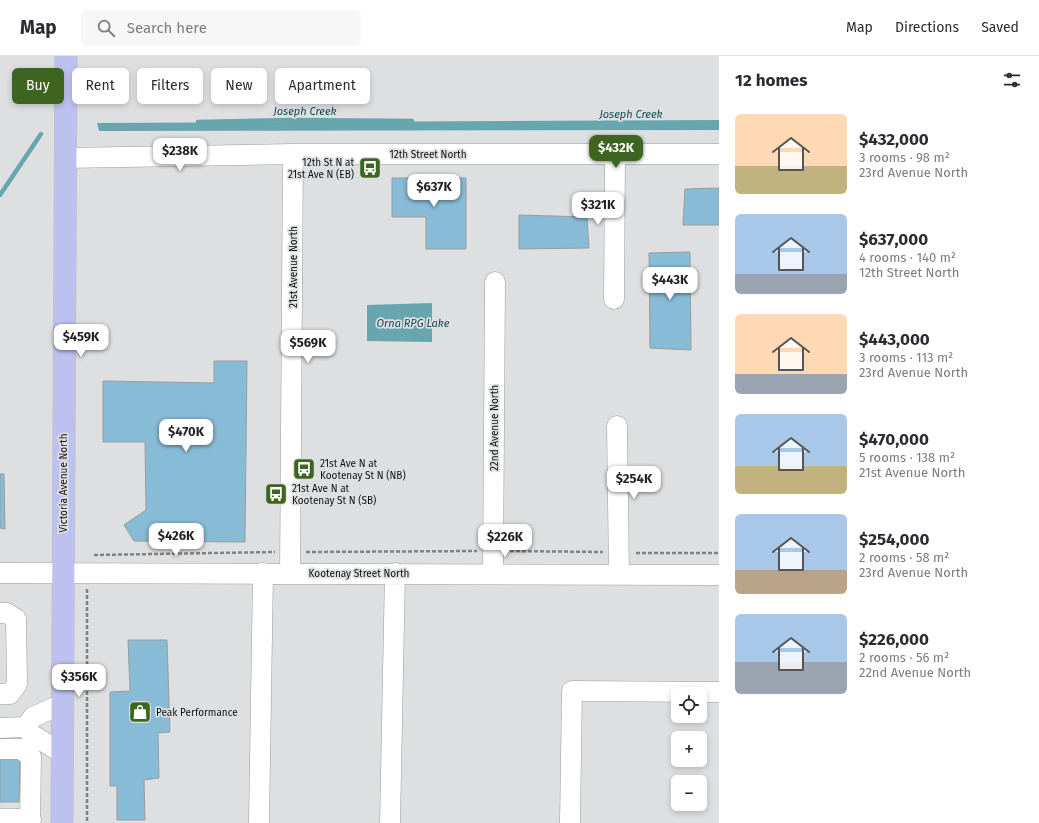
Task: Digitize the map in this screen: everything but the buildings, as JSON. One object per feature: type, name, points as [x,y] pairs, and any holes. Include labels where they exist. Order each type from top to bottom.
[{"type":"main road","name":"Victoria Avenue North","points":[[53,56],[65,150]]},
{"type":"main road","name":"Victoria Avenue North","points":[[62,823],[62,573],[66,56]]},
{"type":"street","name":"12th Street North","points":[[65,150],[293,154],[719,154]]},
{"type":"street","points":[[614,300],[615,153]]},
{"type":"street","name":"21st Avenue North","points":[[290,573],[293,154]]},
{"type":"street","name":"22nd Avenue North","points":[[493,573],[495,282]]},
{"type":"street","points":[[618,426],[619,574]]},
{"type":"street","name":"Kootenay Street North","points":[[0,573],[493,573],[719,575]]},
{"type":"street","points":[[259,823],[262,573]]},
{"type":"street","points":[[390,823],[396,573]]},
{"type":"street","points":[[0,612],[7,613],[16,618],[8,654],[17,684],[10,694],[0,694]]},
{"type":"street","points":[[570,823],[572,691],[719,692]]},
{"type":"street","points":[[26,727],[33,717],[62,704]]},
{"type":"street","points":[[0,728],[26,727]]},
{"type":"street","points":[[26,727],[31,734],[62,753]]},
{"type":"street","points":[[0,749],[21,749],[31,757],[31,821],[0,819]]},
{"type":"path","points":[[87,823],[86,555],[493,551],[719,553]]},
{"type":"water","points":[[719,120],[719,130],[99,131],[97,123]]},
{"type":"water","name":"Orna RPG Lake","points":[[432,303],[432,342],[367,341],[367,305]]},
{"type":"waterway","name":"Joseph Creek","points":[[198,122],[293,120],[412,121]]},
{"type":"waterway","name":"Joseph Creek","points":[[0,195],[41,134]]},
{"type":"place","name":"12th St N at 21st Ave N (EB)","points":[[370,168]]},
{"type":"place","name":"21st Ave N at Kootenay St N (NB)","points":[[304,469]]},
{"type":"place","name":"21st Ave N at Kootenay St N (SB)","points":[[276,494]]},
{"type":"place","name":"Peak Performance","points":[[140,712]]}]
